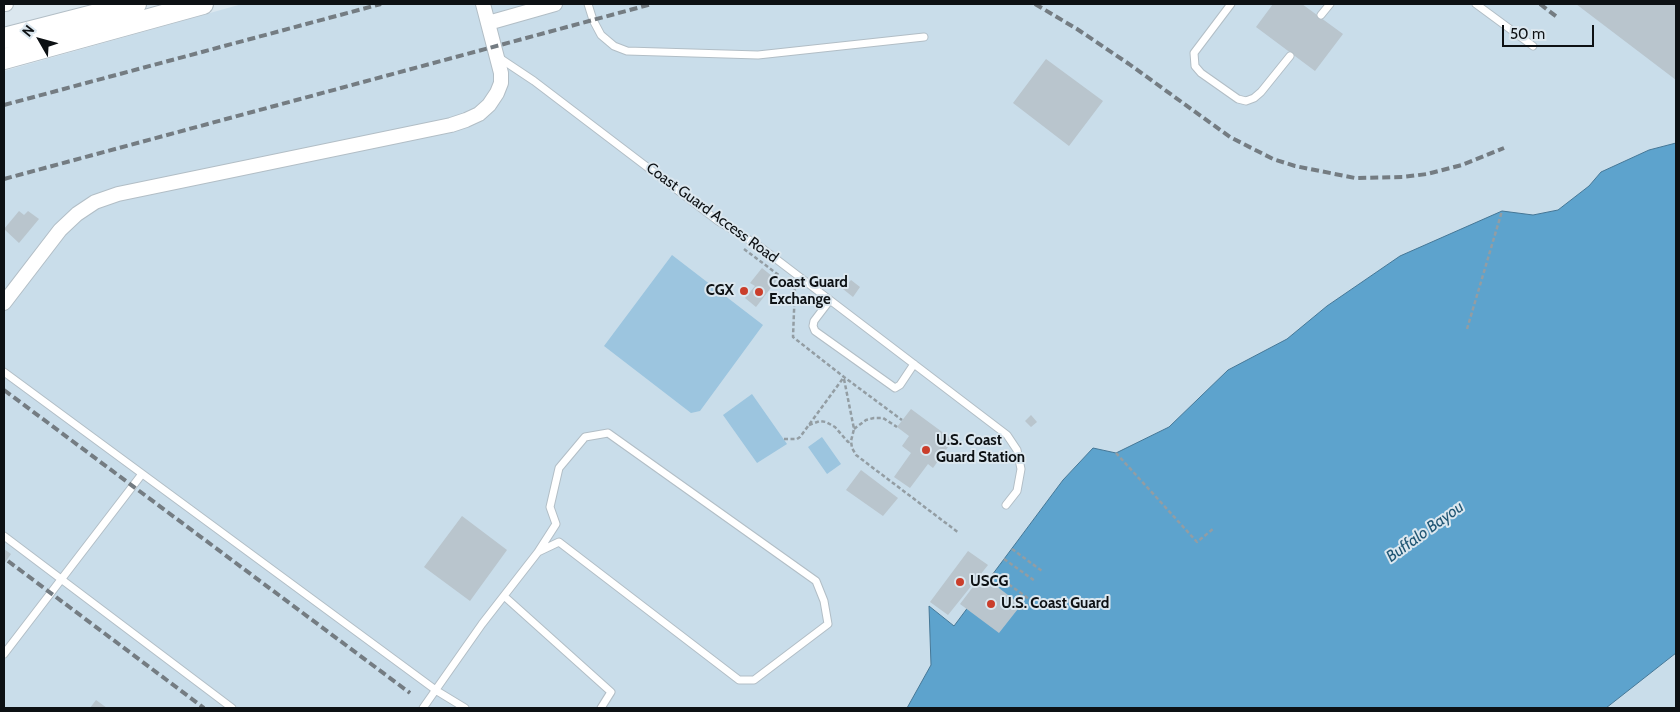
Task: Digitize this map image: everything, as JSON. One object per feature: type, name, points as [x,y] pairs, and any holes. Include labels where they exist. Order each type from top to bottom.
[{"type":"main road","points":[[4,38],[136,4]]},
{"type":"main road","points":[[4,59],[203,4]]},
{"type":"street","points":[[4,303],[60,230],[77,214],[95,202],[118,194],[466,120],[484,109],[497,93],[501,83],[501,73],[483,4]]},
{"type":"street","points":[[488,23],[556,4]]},
{"type":"lane","points":[[588,4],[593,20],[601,35],[614,46],[627,51],[758,55],[924,37]]},
{"type":"lane","points":[[1232,4],[1194,53],[1195,66],[1201,73],[1238,99],[1246,101],[1254,98],[1261,92],[1290,56]]},
{"type":"lane","points":[[1322,15],[1330,4]]},
{"type":"lane","points":[[1476,4],[1533,46]]},
{"type":"lane","name":"Coast Guard Access Road","points":[[496,56],[534,81],[718,221],[759,246],[1007,435],[1017,450],[1022,469],[1016,490],[1006,505]]},
{"type":"lane","points":[[830,300],[814,321],[813,326],[816,330],[895,388],[900,385],[914,364]]},
{"type":"lane","points":[[4,372],[437,691],[465,708]]},
{"type":"lane","points":[[423,708],[437,691],[482,624],[538,552],[556,524],[550,507],[559,468],[586,436],[608,433],[816,581],[824,601],[828,624],[754,680],[739,680],[559,542],[538,552]]},
{"type":"lane","points":[[4,654],[142,474]]},
{"type":"lane","points":[[4,536],[232,708]]},
{"type":"lane","points":[[504,596],[611,692],[601,708]]},
{"type":"path","points":[[1467,329],[1502,211]]},
{"type":"path","points":[[741,247],[794,286],[793,337],[902,420]]},
{"type":"path","points":[[784,439],[797,439],[844,377]]},
{"type":"path","points":[[844,377],[854,429],[851,441],[852,448],[856,455],[959,534]]},
{"type":"path","points":[[854,429],[866,420],[874,418],[883,418],[898,427]]},
{"type":"path","points":[[809,424],[820,421],[826,422],[835,427],[848,442],[851,441]]},
{"type":"path","points":[[1116,452],[1197,542],[1213,529]]},
{"type":"path","points":[[1012,549],[1042,571]]},
{"type":"path","points":[[1004,559],[1035,581]]},
{"type":"path","points":[[993,573],[1029,599]]},
{"type":"shaded area","points":[[242,4],[1676,4],[1676,143],[1649,150],[1601,172],[1589,186],[1558,210],[1533,215],[1400,256],[1327,306],[1287,339],[1228,370],[1169,427],[1116,453],[1093,448],[1062,481],[954,626],[929,606],[931,665],[907,708],[4,708],[4,71]]},
{"type":"shaded area","points":[[672,255],[763,325],[700,411],[691,413],[604,346]]},
{"type":"shaded area","points":[[752,394],[787,444],[757,463],[723,415]]},
{"type":"shaded area","points":[[822,437],[841,464],[827,474],[808,447]]},
{"type":"shaded area","points":[[1676,653],[1676,708],[1606,708],[1616,700]]},
{"type":"water","name":"Buffalo Bayou","points":[[1676,143],[1676,653],[1606,708],[907,708],[931,665],[929,606],[954,626],[1063,480],[1093,448],[1116,453],[1169,427],[1228,370],[1287,339],[1327,306],[1400,256],[1502,211],[1533,215],[1558,210],[1589,186],[1601,172],[1649,150]]},
{"type":"building","points":[[1273,4],[1302,4],[1343,34],[1315,71],[1256,27]]},
{"type":"building","points":[[1576,4],[1676,4],[1676,80]]},
{"type":"building","points":[[1046,59],[1103,101],[1069,146],[1013,103]]},
{"type":"building","points":[[19,211],[24,215],[28,211],[39,219],[19,243],[4,229]]},
{"type":"building","name":"Coast Guard Exchange","points":[[762,268],[777,280],[756,307],[745,298],[755,286],[750,283]]},
{"type":"building","points":[[851,280],[860,287],[853,297],[843,289]]},
{"type":"building","name":"U.S. Coast Guard Station","points":[[911,409],[953,440],[933,468],[928,464],[910,488],[894,477],[911,453],[902,446],[909,436],[897,427]]},
{"type":"building","points":[[1031,415],[1037,422],[1031,427],[1025,421]]},
{"type":"building","points":[[861,470],[898,498],[883,516],[846,490]]},
{"type":"building","points":[[462,516],[507,550],[470,601],[424,567]]},
{"type":"building","points":[[4,549],[11,554],[4,564]]},
{"type":"building","name":"USCG","points":[[968,551],[988,565],[948,615],[930,602]]},
{"type":"building","name":"U.S. Coast Guard","points":[[982,575],[1021,605],[999,633],[960,604]]},
{"type":"building","points":[[96,700],[107,708],[90,708]]},
{"type":"railway","points":[[4,105],[381,4]]},
{"type":"railway","points":[[4,179],[652,4]]},
{"type":"railway","points":[[1035,4],[1077,29],[1129,64],[1230,137],[1273,159],[1295,166],[1355,178],[1403,177],[1427,174],[1462,165],[1504,148]]},
{"type":"railway","points":[[1540,4],[1557,17]]},
{"type":"railway","points":[[4,390],[410,693]]},
{"type":"railway","points":[[8,561],[204,708]]},
{"type":"place","name":"CGX","points":[[744,291]]},
{"type":"place","name":"Coast Guard Exchange","points":[[759,292]]},
{"type":"place","name":"U.S. Coast Guard Station","points":[[926,450]]},
{"type":"place","name":"USCG","points":[[960,582]]},
{"type":"place","name":"U.S. Coast Guard","points":[[991,604]]}]
